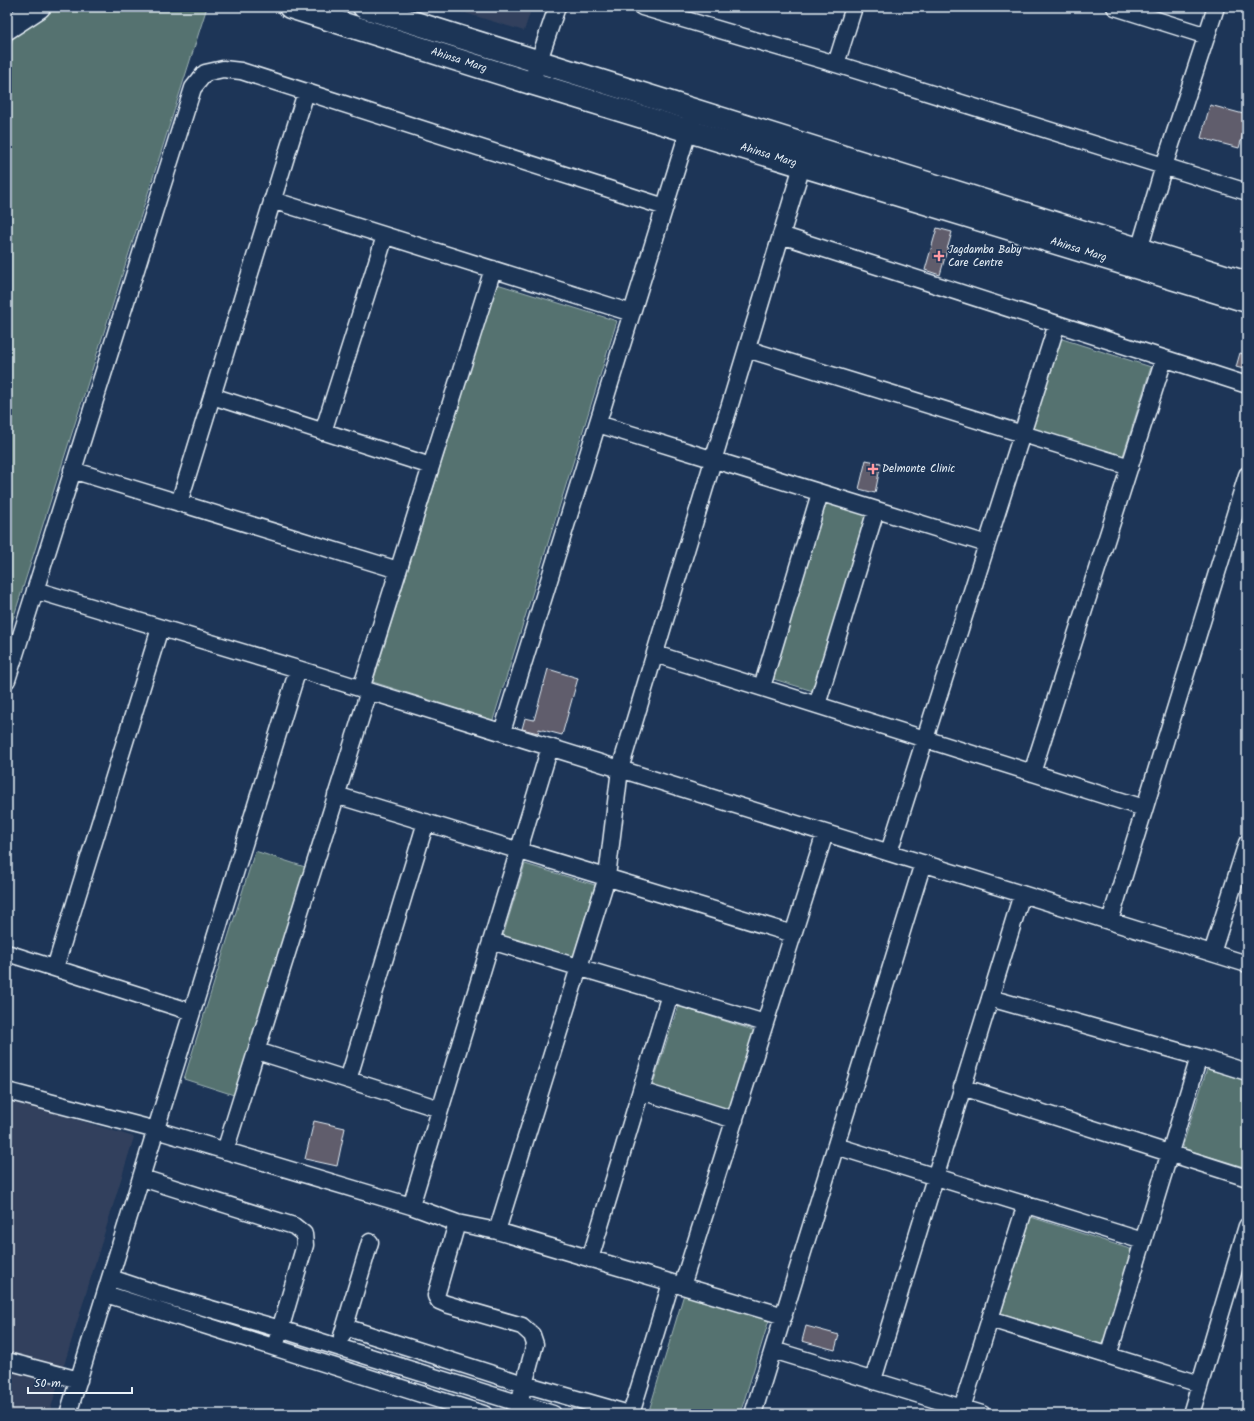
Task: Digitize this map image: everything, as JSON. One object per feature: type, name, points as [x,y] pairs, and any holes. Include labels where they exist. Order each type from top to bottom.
[{"type":"highway","points":[[7,28],[39,7]]},
{"type":"highway","name":"Ahinsa Marg","points":[[290,7],[532,83],[691,120]]},
{"type":"highway","name":"Ahinsa Marg","points":[[364,7],[539,61],[691,120],[805,156],[1136,258],[1247,283]]},
{"type":"highway","name":"Ahinsa Marg","points":[[1136,258],[1247,302]]},
{"type":"street","points":[[532,83],[557,7]]},
{"type":"street","points":[[642,7],[836,64],[1247,192]]},
{"type":"street","points":[[836,64],[854,7]]},
{"type":"street","points":[[1116,7],[1207,36]]},
{"type":"street","points":[[1136,258],[1164,166],[1216,7]]},
{"type":"street","points":[[7,680],[193,88],[206,73],[222,69],[241,71],[665,207]]},
{"type":"street","points":[[179,503],[306,92]]},
{"type":"street","points":[[502,732],[691,120]]},
{"type":"street","points":[[497,1231],[606,877],[620,769],[805,156]]},
{"type":"street","points":[[272,200],[632,313]]},
{"type":"street","points":[[323,432],[385,236]]},
{"type":"street","points":[[781,236],[1247,385]]},
{"type":"street","points":[[225,1151],[336,794],[398,570],[493,269]]},
{"type":"street","points":[[889,852],[1056,324]]},
{"type":"street","points":[[746,350],[1130,468]]},
{"type":"street","points":[[1032,773],[1164,359]]},
{"type":"street","points":[[212,396],[431,466]]},
{"type":"street","points":[[598,424],[987,544]]},
{"type":"street","points":[[72,470],[398,570]]},
{"type":"street","points":[[1110,921],[1247,475]]},
{"type":"street","points":[[762,687],[820,492]]},
{"type":"street","points":[[816,705],[876,510]]},
{"type":"street","points":[[35,590],[298,669],[1247,964]]},
{"type":"street","points":[[55,968],[160,628]]},
{"type":"street","points":[[655,654],[1144,808]]},
{"type":"street","points":[[68,1414],[298,669]]},
{"type":"street","points":[[411,1206],[550,747]]},
{"type":"street","points":[[336,794],[793,934]]},
{"type":"street","points":[[348,1080],[426,822]]},
{"type":"street","points":[[344,1327],[524,1384],[630,1414],[735,1120],[825,833]]},
{"type":"street","points":[[1212,953],[1247,843]]},
{"type":"street","points":[[753,1414],[923,863]]},
{"type":"street","points":[[873,1380],[1022,894]]},
{"type":"street","points":[[491,941],[765,1023]]},
{"type":"street","points":[[7,953],[192,1012]]},
{"type":"street","points":[[590,1259],[670,994]]},
{"type":"street","points":[[990,998],[1247,1072]]},
{"type":"street","points":[[257,1051],[440,1109]]},
{"type":"street","points":[[1108,1356],[1199,1057]]},
{"type":"street","points":[[962,1087],[1247,1178]]},
{"type":"street","points":[[7,1091],[156,1130],[411,1206],[457,1223],[497,1231],[784,1316]]},
{"type":"street","points":[[641,1091],[735,1120]]},
{"type":"street","points":[[836,1146],[1143,1241]]},
{"type":"street","points":[[142,1178],[294,1226],[304,1234],[305,1245],[275,1347]]},
{"type":"street","points":[[962,1408],[1026,1204]]},
{"type":"street","points":[[457,1223],[436,1296],[439,1300],[446,1304],[522,1326],[532,1335],[535,1344],[516,1409]]},
{"type":"street","points":[[1191,1414],[1247,1226]]},
{"type":"street","points":[[338,1348],[370,1242]]},
{"type":"street","points":[[111,1278],[338,1348],[516,1409],[553,1414]]},
{"type":"street","points":[[106,1294],[138,1306],[275,1347],[484,1414]]},
{"type":"street","points":[[990,1319],[1200,1384]]},
{"type":"street","points":[[773,1350],[982,1414]]},
{"type":"street","points":[[7,1361],[79,1380]]},
{"type":"shaded area","points":[[446,7],[532,7],[524,31]]},
{"type":"shaded area","points":[[7,1098],[134,1137],[49,1414],[7,1414]]},
{"type":"green space","points":[[23,7],[207,7],[7,638],[7,56]]},
{"type":"green space","points":[[497,284],[617,321],[493,720],[373,682]]},
{"type":"green space","points":[[1059,338],[1151,367],[1122,459],[1030,431]]},
{"type":"green space","points":[[825,500],[868,513],[813,691],[770,678]]},
{"type":"green space","points":[[255,851],[305,867],[234,1095],[184,1079]]},
{"type":"green space","points":[[525,864],[595,885],[573,958],[503,936]]},
{"type":"green space","points":[[678,1006],[756,1031],[730,1112],[652,1087]]},
{"type":"green space","points":[[1207,1069],[1247,1081],[1247,1168],[1182,1148]]},
{"type":"green space","points":[[1031,1217],[1133,1250],[1103,1345],[1001,1313]]},
{"type":"green space","points":[[684,1294],[769,1320],[740,1414],[648,1414]]},
{"type":"building","points":[[1210,105],[1247,115],[1239,148],[1201,138]]},
{"type":"building","points":[[937,228],[952,232],[940,275],[925,270]]},
{"type":"building","points":[[1240,353],[1247,355],[1247,370],[1236,367]]},
{"type":"building","points":[[866,460],[881,463],[875,493],[859,489]]},
{"type":"building","points":[[548,669],[578,678],[562,735],[539,729],[538,733],[522,729],[525,718],[534,720]]},
{"type":"building","points":[[314,1121],[345,1128],[337,1166],[305,1159]]},
{"type":"building","points":[[806,1326],[839,1335],[835,1350],[802,1341]]},
{"type":"place","name":"Jagdamba Baby Care Centre","points":[[939,256]]},
{"type":"place","name":"Delmonte Clinic","points":[[873,469]]}]
